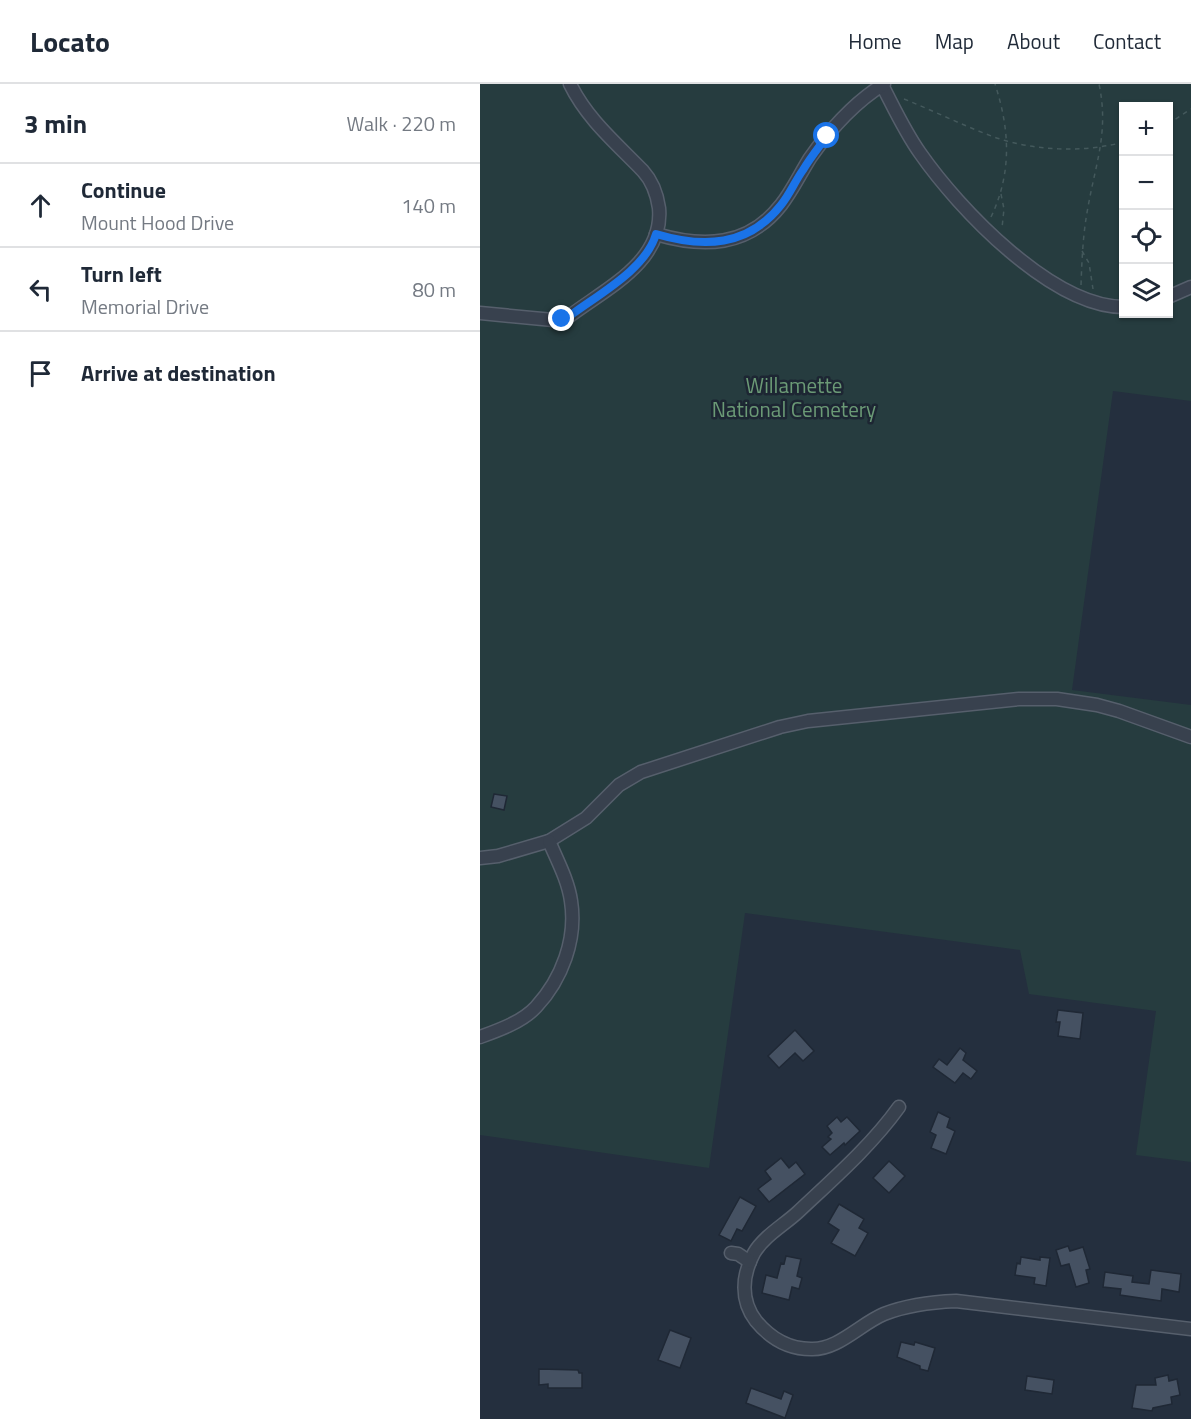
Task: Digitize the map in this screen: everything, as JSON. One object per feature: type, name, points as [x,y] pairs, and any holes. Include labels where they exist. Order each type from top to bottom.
[{"type":"street","points":[[480,313],[552,320],[571,315],[636,266],[652,246],[659,227],[659,212],[652,184],[583,109],[570,84]]},
{"type":"street","points":[[656,234],[687,242],[712,243],[738,237],[765,222],[782,203],[827,136],[856,107],[884,88],[919,152],[956,199],[999,241],[1041,274],[1081,298],[1119,306]]},
{"type":"street","points":[[1173,295],[1191,287]]},
{"type":"street","points":[[480,858],[498,856],[549,841],[585,818],[629,777],[748,737],[808,722],[1019,699],[1057,699],[1119,711],[1191,737]]},
{"type":"street","points":[[480,1037],[506,1026],[535,1008],[563,966],[572,924],[571,900],[563,872],[549,841]]},
{"type":"street","points":[[899,1107],[883,1128],[756,1250],[750,1262],[744,1289],[748,1310],[761,1327],[778,1341],[799,1347],[821,1348],[833,1344],[884,1315],[932,1302],[975,1302],[1191,1329]]},
{"type":"street","points":[[731,1253],[738,1254],[750,1262]]},
{"type":"path","points":[[995,84],[1003,114],[1006,141],[1006,162],[1001,193],[1004,221],[999,241]]},
{"type":"path","points":[[1081,298],[1082,251],[1088,205],[1101,146],[1103,118],[1099,84]]},
{"type":"path","points":[[884,88],[1006,141],[1063,149],[1119,143]]},
{"type":"path","points":[[1173,121],[1191,109]]},
{"type":"path","points":[[985,228],[1001,193]]},
{"type":"path","points":[[1082,251],[1089,263],[1094,302]]},
{"type":"green space","name":"Willamette National Cemetery","points":[[480,84],[1191,84],[1191,401],[1113,391],[1072,690],[1191,705],[1191,1162],[1136,1155],[1156,1011],[1029,994],[1020,950],[745,913],[709,1168],[480,1135]]},
{"type":"building","points":[[494,794],[507,796],[504,810],[491,807]]},
{"type":"building","points":[[1058,1010],[1083,1013],[1080,1039],[1058,1036],[1060,1022],[1056,1022]]},
{"type":"building","points":[[795,1030],[814,1051],[803,1061],[795,1053],[779,1068],[768,1056]]},
{"type":"building","points":[[960,1048],[966,1053],[963,1060],[977,1071],[971,1079],[963,1073],[955,1083],[933,1067],[939,1059],[947,1065]]},
{"type":"building","points":[[938,1112],[950,1118],[947,1127],[955,1131],[946,1154],[931,1148],[936,1135],[930,1132]]},
{"type":"building","points":[[837,1117],[841,1122],[847,1117],[860,1131],[830,1155],[822,1147],[831,1139],[828,1137],[832,1133],[827,1126]]},
{"type":"building","points":[[781,1158],[789,1168],[796,1162],[805,1174],[769,1202],[758,1189],[771,1179],[765,1171]]},
{"type":"building","points":[[889,1161],[905,1176],[889,1193],[873,1178]]},
{"type":"building","points":[[740,1197],[756,1206],[742,1231],[737,1229],[731,1241],[719,1235]]},
{"type":"building","points":[[839,1204],[864,1219],[859,1228],[868,1233],[855,1256],[831,1243],[839,1230],[828,1223]]},
{"type":"building","points":[[1068,1246],[1070,1251],[1083,1247],[1090,1269],[1086,1270],[1089,1283],[1076,1287],[1069,1264],[1061,1266],[1056,1250]]},
{"type":"building","points":[[786,1256],[801,1259],[797,1276],[802,1278],[799,1289],[792,1287],[789,1300],[762,1293],[766,1275],[777,1278],[781,1263],[784,1264]]},
{"type":"building","points":[[1021,1257],[1040,1260],[1040,1257],[1050,1258],[1046,1286],[1034,1284],[1035,1278],[1015,1275],[1017,1263],[1020,1264]]},
{"type":"building","points":[[1151,1270],[1181,1274],[1179,1292],[1162,1289],[1161,1301],[1120,1295],[1121,1289],[1103,1287],[1105,1272],[1133,1276],[1132,1282],[1149,1284]]},
{"type":"building","points":[[670,1330],[691,1338],[680,1368],[658,1360]]},
{"type":"building","points":[[901,1342],[914,1345],[915,1342],[935,1348],[928,1371],[897,1357]]},
{"type":"building","points":[[539,1369],[578,1370],[582,1373],[582,1388],[548,1388],[548,1384],[539,1385]]},
{"type":"building","points":[[1168,1375],[1169,1381],[1177,1379],[1180,1395],[1171,1397],[1172,1404],[1153,1408],[1152,1411],[1132,1408],[1136,1385],[1156,1385],[1155,1378]]},
{"type":"building","points":[[1027,1376],[1054,1380],[1052,1394],[1025,1390]]},
{"type":"building","points":[[751,1388],[781,1399],[784,1391],[793,1395],[785,1418],[746,1403]]},
{"type":"route","points":[[562,319],[571,315],[636,266],[652,246],[656,234],[700,244],[724,242],[765,222],[782,203],[808,161],[827,136]]}]
